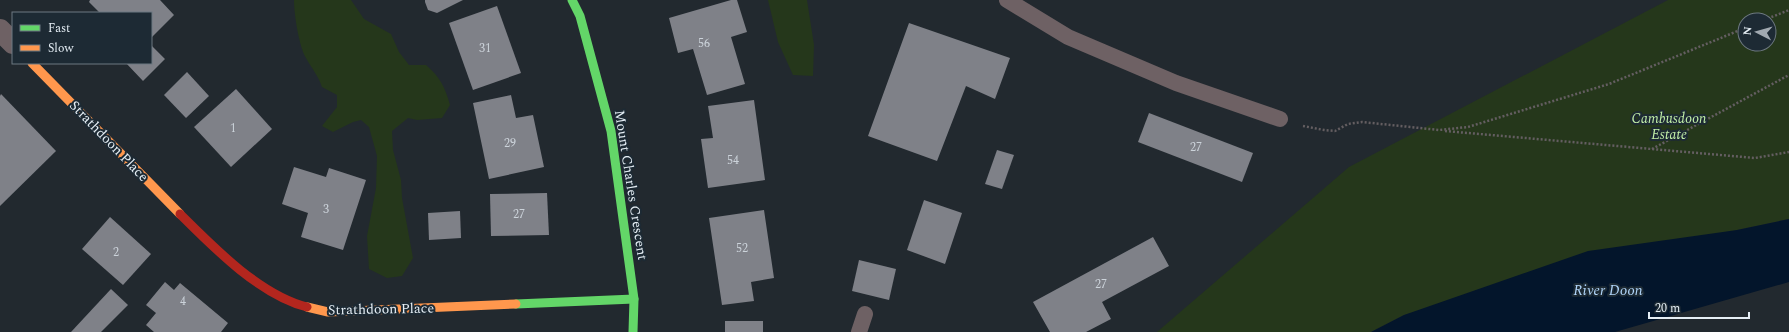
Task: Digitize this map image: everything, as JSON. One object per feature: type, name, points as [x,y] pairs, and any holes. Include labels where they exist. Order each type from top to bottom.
[{"type":"street","name":"Mount Charles Crescent","points":[[572,0],[580,16],[611,131],[634,299],[633,332]]},
{"type":"street","points":[[0,30],[12,42]]},
{"type":"street","name":"Strathdoon Place","points":[[33,64],[212,246],[246,275],[292,303],[328,312],[634,299]]},
{"type":"lane","points":[[1007,0],[1068,37],[1176,83],[1280,119]]},
{"type":"lane","points":[[859,332],[865,314]]},
{"type":"path","points":[[1777,15],[1789,10]]},
{"type":"path","points":[[1439,130],[1468,127],[1609,84],[1737,31]]},
{"type":"path","points":[[1651,149],[1789,75]]},
{"type":"path","points":[[1280,119],[1324,130],[1335,130],[1348,124],[1362,122],[1755,158],[1789,152]]},
{"type":"green space","points":[[294,0],[351,0],[364,19],[391,34],[399,52],[409,65],[426,65],[431,69],[446,93],[450,105],[442,118],[417,120],[408,118],[392,131],[393,150],[401,180],[402,198],[413,258],[402,276],[387,278],[369,269],[367,236],[376,188],[377,156],[369,127],[361,120],[353,122],[333,132],[322,126],[337,107],[337,95],[322,87],[319,79],[303,53],[297,30]]},
{"type":"green space","points":[[768,0],[807,0],[814,45],[813,76],[793,75],[778,42]]},
{"type":"green space","name":"Cambusdoon Estate","points":[[1668,0],[1789,0],[1789,219],[1737,230],[1404,315],[1371,332],[1157,332],[1349,167]]},
{"type":"water","name":"River Doon","points":[[1789,219],[1789,282],[1615,332],[1371,332],[1404,315],[1588,251],[1737,230]]},
{"type":"building","points":[[90,0],[160,0],[174,15],[152,37],[152,12],[99,12],[89,2]]},
{"type":"building","points":[[425,0],[463,0],[437,13],[428,10]]},
{"type":"building","points":[[731,0],[737,0],[747,32],[731,37],[745,84],[707,95],[693,49],[678,53],[669,18]]},
{"type":"building","points":[[497,6],[521,73],[473,90],[449,23]]},
{"type":"building","points":[[909,23],[1010,58],[995,99],[966,86],[937,161],[868,136]]},
{"type":"building","points":[[152,46],[165,59],[143,81],[127,64],[152,64]]},
{"type":"building","points":[[187,72],[209,96],[186,118],[164,95]]},
{"type":"building","points":[[236,89],[272,129],[231,167],[194,127]]},
{"type":"building","points":[[1,94],[56,151],[0,206],[0,96]]},
{"type":"building","points":[[511,95],[516,118],[533,115],[544,167],[489,179],[473,103]]},
{"type":"building","points":[[754,100],[765,180],[708,188],[701,139],[713,138],[708,106]]},
{"type":"building","points":[[1149,113],[1253,153],[1242,182],[1138,142]]},
{"type":"building","points":[[997,150],[1014,155],[1002,189],[985,184]]},
{"type":"building","points":[[294,167],[326,177],[329,168],[366,180],[343,250],[301,237],[308,213],[282,204]]},
{"type":"building","points":[[547,193],[549,235],[491,236],[490,194]]},
{"type":"building","points":[[924,200],[962,213],[945,264],[907,250]]},
{"type":"building","points":[[764,210],[774,278],[751,282],[754,301],[722,305],[709,218]]},
{"type":"building","points":[[460,211],[461,238],[429,240],[428,213]]},
{"type":"building","points":[[110,217],[151,254],[123,285],[82,249]]},
{"type":"building","points":[[1153,237],[1169,266],[1102,302],[1111,319],[1086,332],[1050,332],[1033,302]]},
{"type":"building","points":[[859,260],[896,269],[889,300],[852,291]]},
{"type":"building","points":[[165,282],[174,290],[180,283],[228,323],[221,332],[154,332],[146,325],[156,313],[146,305]]},
{"type":"building","points":[[111,289],[128,305],[101,332],[71,332]]},
{"type":"building","points":[[725,321],[763,321],[763,332],[725,332]]},
{"type":"traffic: fast","points":[[572,0],[580,16],[611,131],[634,299],[633,332]]},
{"type":"traffic: fast","points":[[516,304],[634,299]]},
{"type":"traffic: slow","points":[[33,64],[180,214]]},
{"type":"traffic: slow","points":[[307,307],[328,312],[516,304]]},
{"type":"traffic: jam","points":[[180,214],[223,255],[255,281],[289,301],[307,307]]}]
